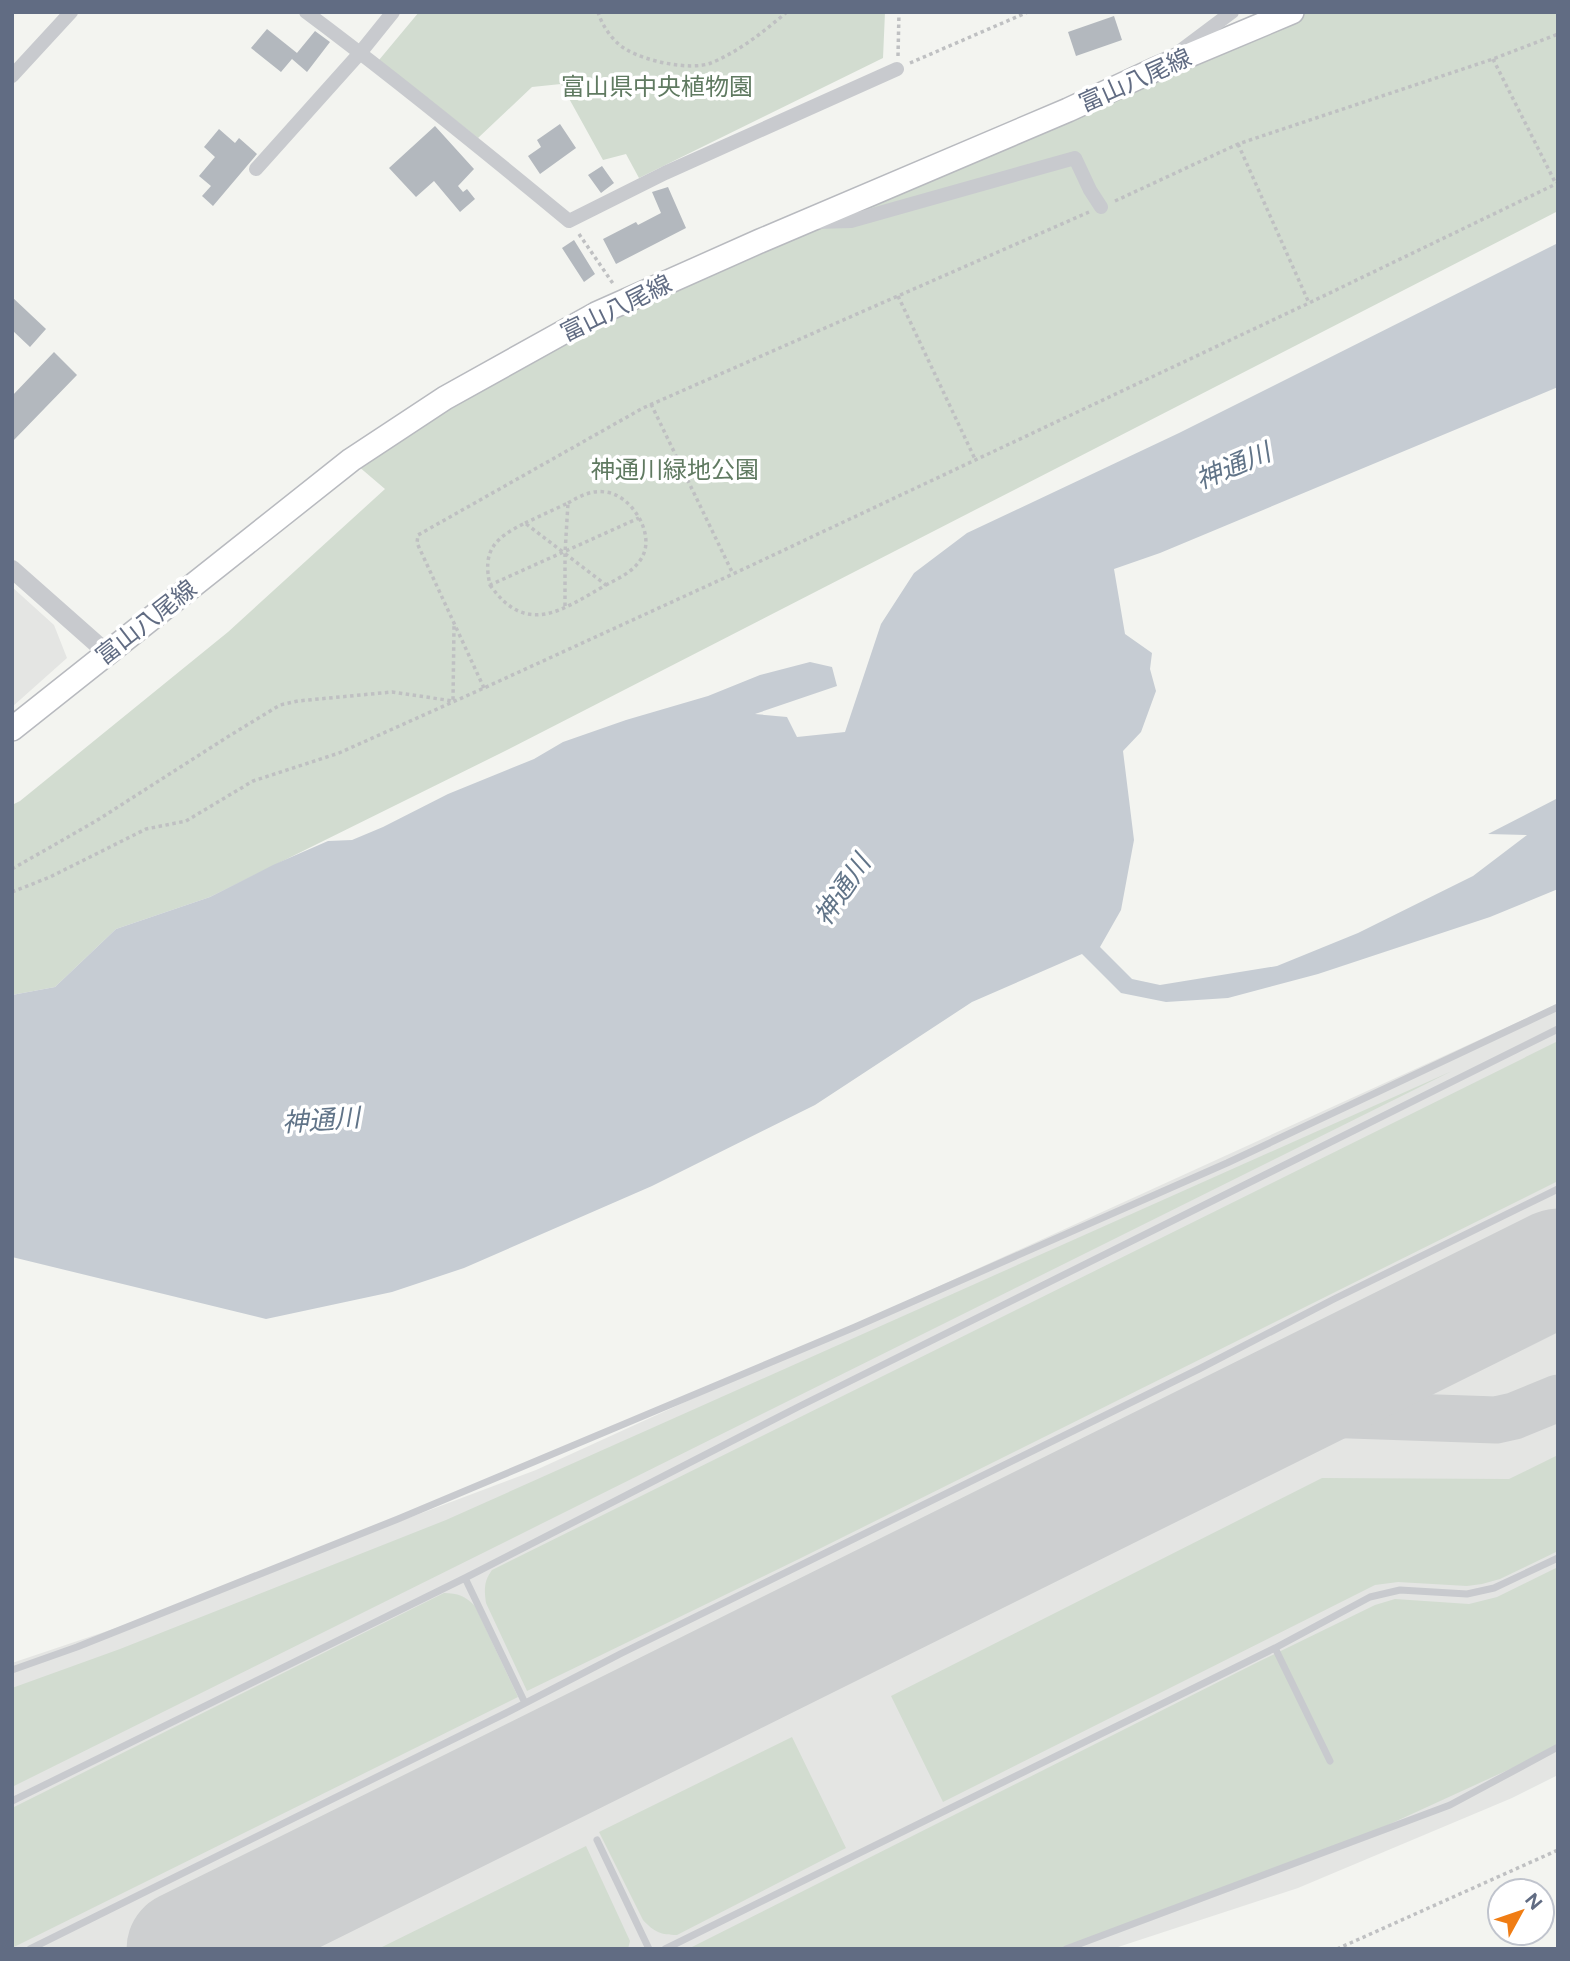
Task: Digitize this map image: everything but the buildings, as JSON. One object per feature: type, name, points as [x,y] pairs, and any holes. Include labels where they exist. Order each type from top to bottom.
[{"type":"main road","name":"富山八尾線","points":[[12,729],[351,460],[445,398],[596,314],[1292,12]]},
{"type":"street","points":[[12,76],[71,12]]},
{"type":"street","points":[[306,12],[569,221],[665,173],[897,69]]},
{"type":"street","points":[[256,169],[393,12]]},
{"type":"street","points":[[1154,70],[1232,12]]},
{"type":"street","points":[[806,223],[851,221],[1075,158],[1101,207]]},
{"type":"street","points":[[12,569],[107,653]]},
{"type":"lane","points":[[12,1670],[77,1647],[398,1519],[855,1327],[1227,1163],[1558,1007]]},
{"type":"lane","points":[[12,1801],[1558,1029]]},
{"type":"lane","points":[[30,1949],[1558,1189]]},
{"type":"lane","points":[[665,1949],[1275,1648],[1370,1597],[1400,1590],[1467,1594],[1494,1588],[1558,1558]]},
{"type":"lane","points":[[465,1577],[525,1703]]},
{"type":"lane","points":[[1275,1648],[1330,1761]]},
{"type":"lane","points":[[1066,1949],[1450,1805],[1558,1747]]},
{"type":"lane","points":[[597,1840],[649,1949]]},
{"type":"path","points":[[598,12],[602,24],[624,49],[674,66],[708,64],[748,44],[788,12]]},
{"type":"path","points":[[899,12],[897,69],[1028,12]]},
{"type":"path","points":[[484,688],[417,543],[418,535],[651,404],[1101,207],[1238,144],[1493,59],[1558,34]]},
{"type":"path","points":[[12,892],[50,877],[146,829],[186,821],[253,781],[339,752],[733,574],[1557,183],[1493,59]]},
{"type":"path","points":[[1238,144],[1309,303]]},
{"type":"path","points":[[569,221],[615,286]]},
{"type":"path","points":[[898,296],[975,459]]},
{"type":"path","points":[[651,404],[733,574]]},
{"type":"path","points":[[606,492],[621,497],[639,518],[646,545],[643,557],[632,571],[565,608],[533,616],[516,611],[502,602],[490,585],[487,571],[492,548],[508,531],[568,502],[588,493],[606,492]]},
{"type":"path","points":[[565,608],[568,502]]},
{"type":"path","points":[[490,585],[639,518]]},
{"type":"path","points":[[525,523],[606,585]]},
{"type":"path","points":[[453,701],[454,623]]},
{"type":"path","points":[[12,869],[96,821],[280,705],[392,692],[453,701]]},
{"type":"path","points":[[1337,1949],[1558,1850]]},
{"type":"shaded area","points":[[12,587],[54,625],[67,658],[12,707]]},
{"type":"shaded area","points":[[1558,1004],[1558,1775],[1512,1798],[1298,1888],[1112,1949],[12,1949],[12,1663],[122,1626],[536,1470]]},
{"type":"green space","name":"富山県中央植物園","points":[[419,12],[885,12],[883,58],[639,178],[626,154],[603,160],[561,84],[532,87],[478,138],[379,60]]},
{"type":"green space","name":"神通川緑地公園","points":[[1292,12],[1558,12],[1558,211],[501,753],[210,897],[116,929],[55,987],[12,995],[12,805],[228,632],[385,489],[351,460],[596,314]]},
{"type":"green space","points":[[1558,1041],[1558,1181],[801,1558],[527,1691],[486,1603],[485,1585],[492,1570]]},
{"type":"green space","points":[[1452,1071],[12,1787],[12,1688],[120,1649],[446,1520]]},
{"type":"green space","points":[[1558,1455],[1558,1551],[1500,1579],[1482,1584],[1467,1586],[1398,1582],[1375,1585],[943,1802],[891,1696],[1322,1478],[1509,1479]]},
{"type":"green space","points":[[1558,1567],[1558,1747],[1366,1835],[1064,1949],[688,1949],[1375,1605],[1395,1599],[1469,1604],[1497,1597]]},
{"type":"green space","points":[[444,1593],[461,1596],[475,1606],[518,1697],[12,1948],[12,1808]]},
{"type":"green space","points":[[792,1737],[846,1848],[677,1935],[658,1932],[651,1927],[643,1920],[599,1832]]},
{"type":"green space","points":[[586,1846],[630,1941],[628,1949],[378,1949]]},
{"type":"water","name":"神通川","points":[[1558,243],[1558,387],[1160,553],[1114,569],[1125,634],[1152,653],[1150,669],[1156,691],[1141,732],[1123,751],[1134,840],[1121,910],[1100,947],[1132,979],[1160,985],[1277,966],[1358,933],[1473,876],[1527,835],[1488,834],[1558,798],[1558,889],[1490,917],[1318,974],[1228,998],[1166,1002],[1121,993],[1082,954],[972,1002],[815,1105],[652,1186],[464,1268],[392,1292],[266,1319],[12,1257],[12,995],[55,987],[116,929],[210,897],[328,841],[352,840],[448,794],[534,759],[563,742],[708,696],[760,675],[810,662],[832,667],[837,686],[755,714],[787,717],[797,737],[845,732],[881,624],[914,573],[967,533],[1179,433]]},
{"type":"taxiway","points":[[1265,1412],[1496,1420],[1514,1416],[1558,1398]]},
{"type":"runway","points":[[185,1949],[1558,1267]]}]
